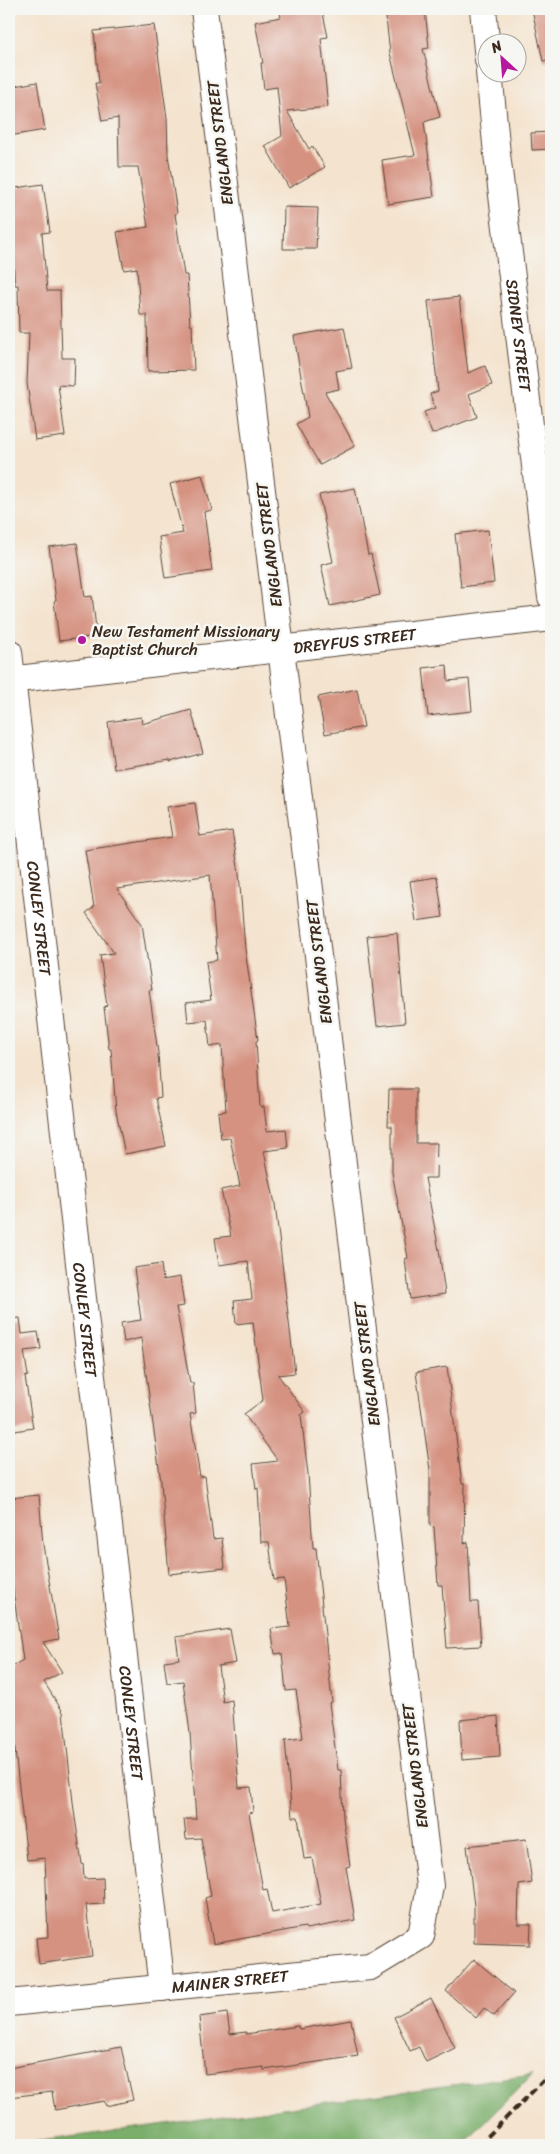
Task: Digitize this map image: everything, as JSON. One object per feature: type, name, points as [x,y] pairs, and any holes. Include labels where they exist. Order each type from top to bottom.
[{"type":"street","name":"ENGLAND STREET","points":[[204,9],[430,1886],[425,1915]]},
{"type":"street","points":[[482,9],[485,32]]},
{"type":"street","name":"SIDNEY STREET","points":[[490,82],[551,597]]},
{"type":"street","name":"DREYFUS STREET","points":[[10,680],[551,618]]},
{"type":"street","name":"CONLEY STREET","points":[[9,652],[10,680],[162,1988]]},
{"type":"street","name":"MAINER STREET","points":[[9,2003],[370,1967],[421,1936],[425,1915]]},
{"type":"green space","points":[[533,2074],[462,2145],[11,2145]]},
{"type":"building","points":[[279,9],[322,9],[328,37],[321,38],[328,107],[287,111],[309,149],[312,146],[325,167],[289,188],[265,146],[282,136],[277,87],[264,89],[261,63],[263,63],[255,22],[281,17]]},
{"type":"building","points":[[385,9],[425,9],[429,48],[423,49],[440,117],[424,122],[434,197],[388,204],[382,160],[415,155],[390,53]]},
{"type":"building","points":[[532,9],[551,9],[551,60],[543,61]]},
{"type":"building","points":[[154,25],[167,118],[168,155],[177,213],[175,214],[184,275],[187,275],[194,370],[148,371],[147,315],[140,315],[137,268],[124,270],[117,232],[148,227],[138,167],[119,167],[118,118],[102,121],[95,83],[99,83],[94,31]]},
{"type":"building","points":[[37,82],[45,130],[9,136],[9,87]]},
{"type":"building","points":[[551,132],[551,149],[532,150],[531,133]]},
{"type":"building","points":[[43,184],[50,232],[42,233],[47,291],[60,291],[62,358],[75,358],[74,386],[58,385],[65,436],[35,440],[27,383],[29,333],[19,333],[18,285],[15,285],[11,238],[9,238],[9,189]]},
{"type":"building","points":[[284,207],[318,208],[316,249],[283,249]]},
{"type":"building","points":[[459,297],[468,373],[485,366],[492,385],[469,394],[477,417],[432,434],[424,412],[435,408],[430,394],[438,391],[428,301]]},
{"type":"building","points":[[344,327],[352,368],[336,371],[339,389],[325,392],[355,446],[320,465],[296,424],[308,417],[294,336]]},
{"type":"building","points":[[202,475],[212,510],[204,512],[212,571],[165,578],[159,537],[183,533],[170,484]]},
{"type":"building","points":[[355,488],[368,555],[371,554],[380,595],[330,606],[321,565],[333,562],[319,495]]},
{"type":"building","points":[[488,530],[494,583],[461,587],[455,534]]},
{"type":"building","points":[[77,543],[85,597],[92,596],[97,636],[59,641],[49,547]]},
{"type":"building","points":[[447,665],[448,681],[469,679],[472,711],[428,716],[423,668]]},
{"type":"building","points":[[357,689],[364,727],[325,734],[318,697]]},
{"type":"building","points":[[191,710],[203,753],[170,762],[170,760],[114,769],[108,722],[141,717],[142,724]]},
{"type":"building","points":[[195,803],[200,836],[232,831],[239,873],[245,949],[258,1040],[256,1041],[260,1107],[264,1107],[267,1131],[286,1129],[288,1148],[264,1151],[275,1204],[295,1373],[278,1375],[305,1412],[301,1415],[308,1474],[313,1548],[316,1548],[332,1702],[329,1703],[338,1770],[341,1770],[343,1818],[350,1866],[346,1867],[355,1920],[213,1944],[205,1898],[211,1896],[201,1838],[186,1839],[184,1819],[196,1819],[190,1733],[183,1681],[167,1683],[164,1661],[179,1659],[176,1637],[230,1629],[236,1663],[218,1666],[223,1702],[232,1700],[239,1788],[251,1787],[253,1812],[249,1813],[263,1890],[267,1889],[272,1913],[321,1904],[312,1858],[304,1859],[298,1817],[292,1817],[285,1740],[303,1738],[296,1690],[286,1691],[282,1653],[275,1654],[271,1629],[290,1627],[284,1579],[274,1580],[269,1542],[261,1542],[258,1488],[256,1489],[253,1464],[278,1461],[244,1414],[263,1400],[253,1322],[236,1324],[234,1301],[252,1299],[248,1261],[219,1265],[215,1238],[231,1236],[221,1190],[240,1186],[230,1138],[221,1139],[218,1112],[226,1111],[222,1045],[210,1047],[207,1020],[188,1022],[186,1003],[211,1000],[206,962],[217,960],[210,875],[117,889],[142,924],[152,990],[149,990],[158,1053],[161,1097],[156,1098],[166,1146],[125,1154],[116,1111],[111,1049],[109,1049],[104,1007],[107,1006],[100,955],[114,953],[86,913],[94,907],[85,850],[172,837],[167,807]]},
{"type":"building","points":[[437,877],[443,917],[416,921],[410,881]]},
{"type":"building","points":[[397,933],[405,1023],[377,1026],[367,936]]},
{"type":"building","points":[[389,1089],[416,1089],[416,1143],[437,1143],[436,1178],[425,1178],[439,1250],[445,1294],[410,1299],[405,1259],[408,1258],[392,1172],[392,1126],[388,1126]]},
{"type":"building","points":[[161,1264],[163,1280],[180,1277],[184,1306],[176,1307],[190,1383],[193,1383],[196,1413],[190,1414],[200,1477],[205,1476],[213,1539],[222,1538],[225,1568],[169,1574],[161,1482],[141,1338],[124,1342],[121,1323],[141,1320],[134,1268]]},
{"type":"building","points":[[20,1318],[22,1334],[38,1332],[41,1349],[24,1351],[28,1376],[25,1377],[33,1428],[9,1432],[9,1319]]},
{"type":"building","points":[[447,1367],[462,1484],[465,1484],[464,1543],[468,1542],[471,1602],[478,1602],[481,1646],[447,1648],[442,1585],[438,1585],[434,1527],[430,1526],[430,1470],[416,1372]]},
{"type":"building","points":[[39,1495],[43,1545],[59,1639],[43,1642],[62,1672],[44,1682],[63,1712],[84,1879],[103,1878],[104,1904],[86,1905],[92,1956],[39,1964],[36,1938],[48,1937],[45,1858],[27,1860],[9,1695],[9,1668],[23,1660],[9,1561],[9,1498]]},
{"type":"building","points":[[498,1716],[500,1757],[462,1760],[460,1720]]},
{"type":"building","points":[[526,1839],[532,1883],[519,1885],[518,1924],[531,1924],[530,1945],[474,1943],[474,1906],[467,1846]]},
{"type":"building","points":[[474,1959],[514,1993],[494,2016],[484,2008],[476,2018],[446,1991]]},
{"type":"building","points":[[431,1998],[455,2048],[426,2062],[419,2047],[410,2051],[394,2017]]},
{"type":"building","points":[[227,2013],[230,2034],[246,2032],[246,2034],[298,2026],[299,2029],[351,2020],[358,2056],[264,2070],[264,2067],[205,2074],[199,2017]]},
{"type":"building","points":[[121,2047],[133,2100],[106,2106],[104,2101],[55,2110],[52,2092],[9,2097],[9,2068]]},
{"type":"railway","points":[[479,2145],[551,2073]]},
{"type":"place","name":"New Testament Missionary Baptist Church","points":[[82,640]]}]
